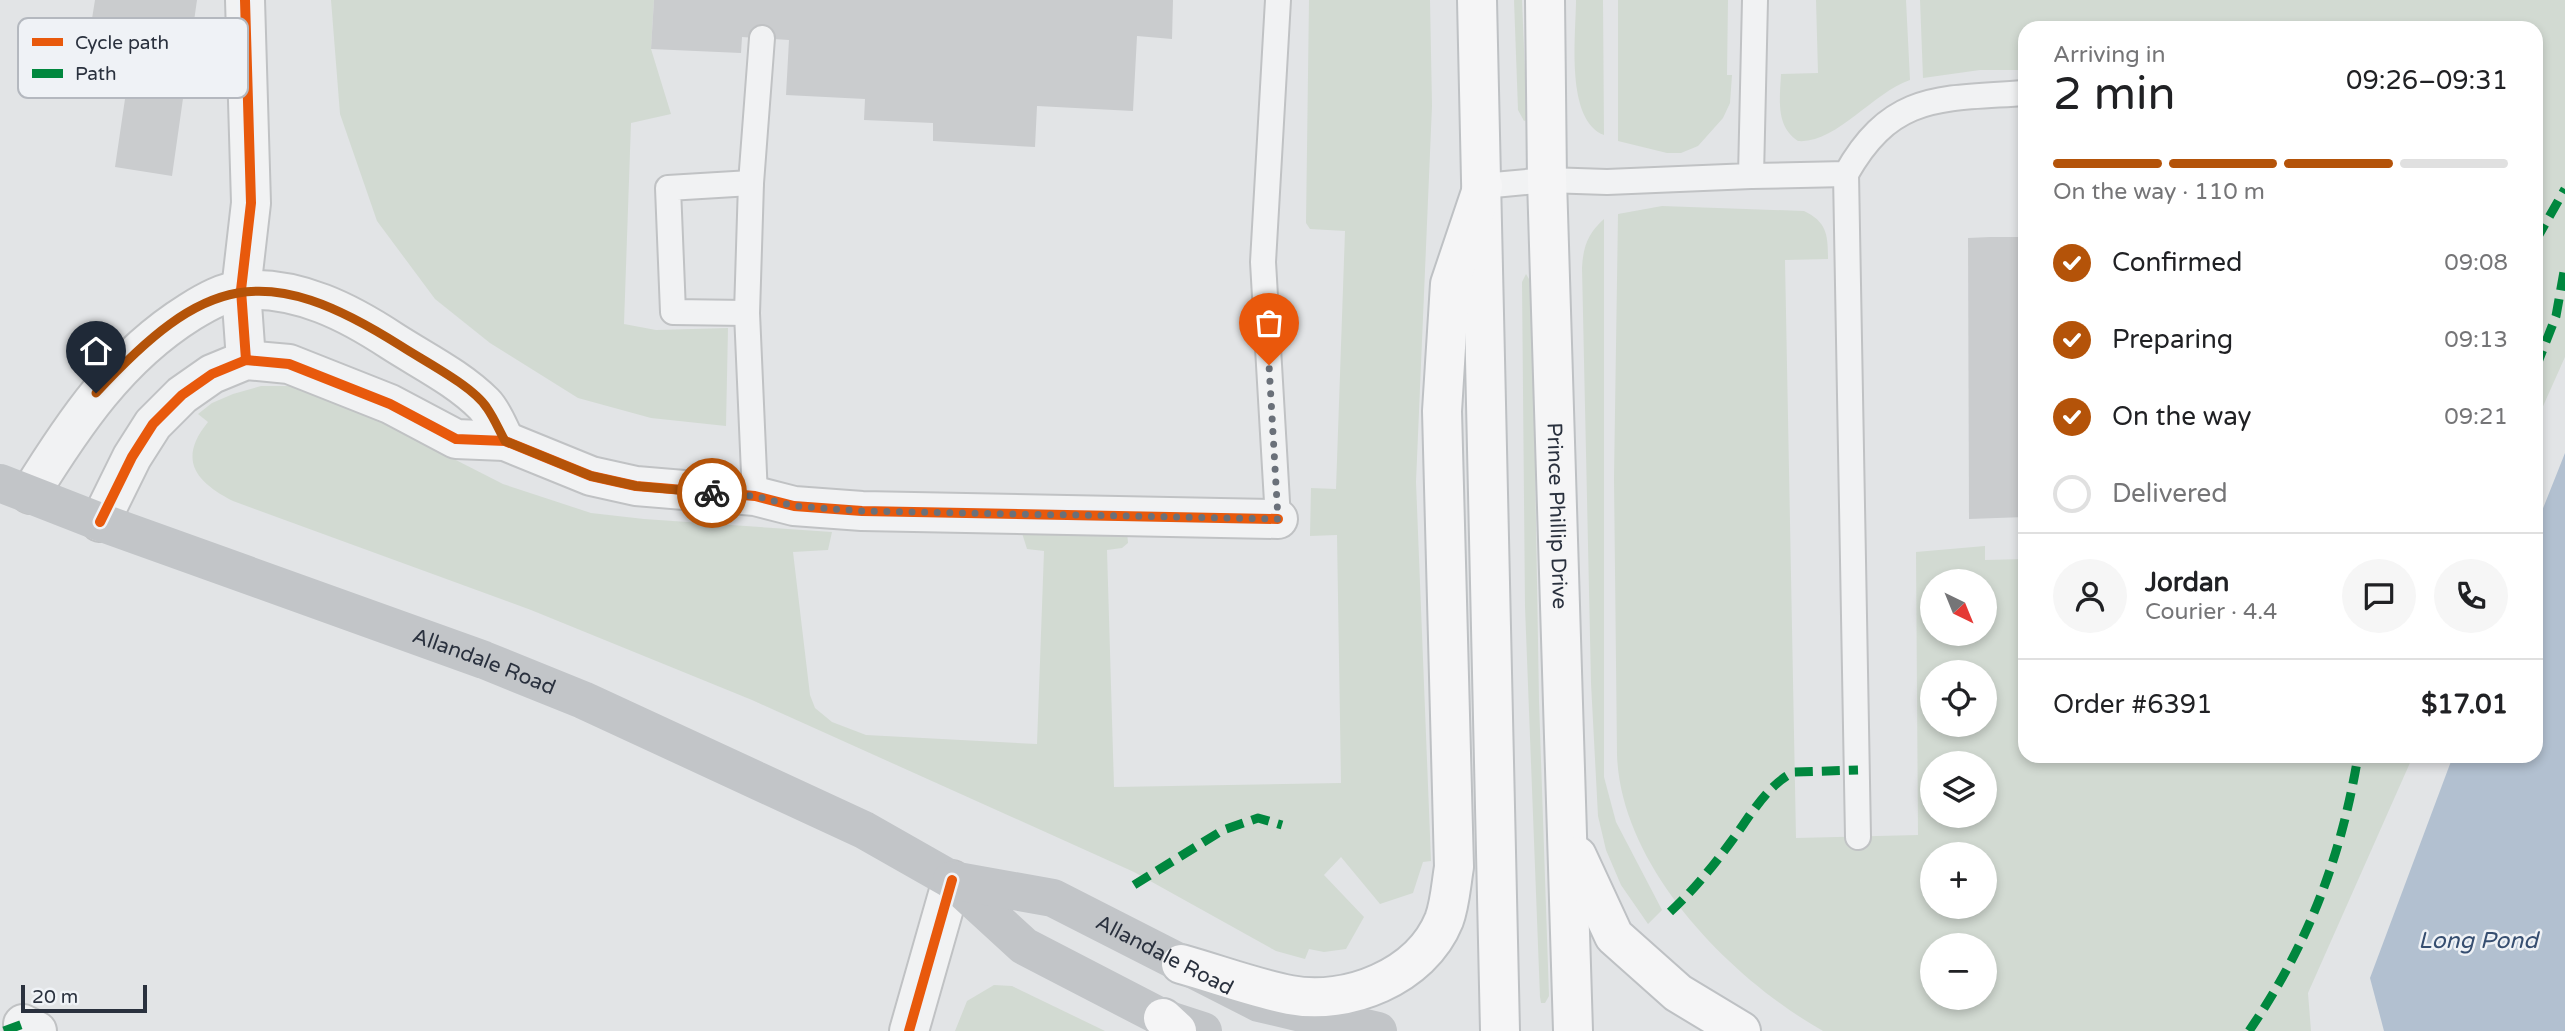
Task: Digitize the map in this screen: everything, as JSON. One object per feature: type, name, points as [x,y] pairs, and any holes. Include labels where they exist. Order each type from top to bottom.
[{"type":"main road","points":[[1477,0],[1500,1031]]},
{"type":"main road","name":"Prince Phillip Drive","points":[[1545,0],[1547,180],[1573,1031]]},
{"type":"main road","points":[[1181,964],[1292,996],[1338,997],[1374,985],[1404,970],[1431,942],[1444,921],[1454,867],[1442,411],[1450,284],[1483,186]]},
{"type":"main road","name":"Allandale Road","points":[[15,488],[100,522],[484,660],[583,700],[863,830],[952,880],[1024,946],[1170,1024],[1203,1031]]},
{"type":"main road","points":[[1569,835],[1614,936],[1678,993],[1741,1031]]},
{"type":"main road","name":"Allandale Road","points":[[952,880],[1053,898],[1259,1003],[1306,1017],[1378,1031]]},
{"type":"street","points":[[245,0],[246,18]]},
{"type":"street","points":[[246,360],[241,290],[251,203],[248,98]]},
{"type":"street","points":[[15,488],[122,365],[176,321],[209,300],[241,290],[272,290],[302,296],[369,326],[446,373],[486,406],[505,441]]},
{"type":"street","points":[[100,522],[132,457],[153,424],[183,395],[212,374],[246,360],[289,364],[319,375],[390,404],[456,439],[505,441],[591,476],[625,484],[688,492],[755,496],[794,506],[862,511],[1278,519]]},
{"type":"street","points":[[909,1031],[952,880]]},
{"type":"lane","points":[[1278,0],[1263,262],[1278,519]]},
{"type":"lane","points":[[1751,176],[1755,0]]},
{"type":"lane","points":[[755,496],[747,313],[751,183],[762,38]]},
{"type":"lane","points":[[1858,837],[1846,174],[1860,149],[1880,126],[1898,113],[1947,99],[2018,94]]},
{"type":"lane","points":[[1483,186],[1547,180],[1607,182],[1846,174]]},
{"type":"lane","points":[[747,313],[673,312],[668,188],[751,183]]},
{"type":"shaded area","points":[[331,0],[654,0],[651,49],[671,114],[631,123],[624,324],[656,330],[728,328],[726,426],[651,418],[578,398],[490,343],[435,299],[377,221],[340,114]]},
{"type":"shaded area","points":[[1309,0],[1430,0],[1432,106],[1416,482],[1431,861],[1423,862],[1413,893],[1380,904],[1341,857],[1324,875],[1364,917],[1346,949],[1324,952],[1309,949],[1305,959],[1276,951],[1134,872],[752,700],[531,610],[233,501],[209,486],[195,469],[194,448],[208,422],[198,414],[212,403],[233,394],[261,386],[291,386],[338,400],[503,484],[591,513],[832,532],[828,550],[793,552],[810,695],[815,708],[832,722],[866,735],[1037,744],[1044,551],[1027,549],[1022,533],[1127,531],[1128,543],[1122,548],[1107,550],[1114,787],[1341,783],[1337,535],[1310,536],[1311,488],[1336,489],[1345,231],[1310,229],[1306,223]]},
{"type":"shaded area","points":[[1514,0],[1522,0],[1527,120],[1524,121],[1518,110]]},
{"type":"shaded area","points":[[1576,0],[1603,0],[1604,135],[1592,126],[1583,112],[1578,95],[1575,75]]},
{"type":"shaded area","points":[[1618,0],[1728,0],[1727,75],[1732,75],[1730,103],[1723,118],[1698,146],[1681,153],[1667,153],[1618,141]]},
{"type":"shaded area","points":[[1816,0],[1906,0],[1910,80],[1882,95],[1826,135],[1798,141],[1785,128],[1782,120],[1781,74],[1818,73]]},
{"type":"shaded area","points":[[1920,0],[2565,0],[2565,357],[2543,406],[2543,21],[2018,21],[2018,70],[1980,70],[1923,78]]},
{"type":"shaded area","points":[[1662,206],[1804,211],[1812,215],[1825,230],[1828,259],[1785,260],[1796,838],[1918,835],[1916,552],[1985,546],[1985,560],[2018,559],[2018,763],[2410,763],[2308,993],[2311,1031],[1823,1031],[1753,982],[1718,951],[1687,916],[1660,878],[1638,838],[1623,797],[1617,755],[1614,479],[1618,214]]},
{"type":"shaded area","points":[[1604,219],[1604,777],[1616,822],[1662,910],[1648,924],[1621,885],[1606,850],[1598,816],[1591,683],[1582,268],[1587,241]]},
{"type":"shaded area","points":[[1526,274],[1532,284],[1539,701],[1549,996],[1545,1003],[1541,1003],[1540,997],[1525,607],[1522,282]]},
{"type":"shaded area","points":[[994,985],[1012,986],[1105,1031],[955,1031],[967,1001]]},
{"type":"water","name":"Long Pond","points":[[2565,453],[2565,1031],[2384,1031],[2370,978],[2450,763],[2543,763],[2543,508]]},
{"type":"building","points":[[95,0],[197,0],[194,18],[92,18]]},
{"type":"building","points":[[654,0],[1173,0],[1172,39],[1137,36],[1133,111],[1037,106],[1035,147],[933,141],[933,123],[864,120],[865,99],[786,95],[789,40],[742,37],[741,53],[651,49]]},
{"type":"building","points":[[125,98],[183,98],[172,176],[115,167]]},
{"type":"building","points":[[2018,237],[2018,517],[1969,519],[1968,238]]},
{"type":"marked path","points":[[2543,228],[2565,189]]},
{"type":"marked path","points":[[2543,349],[2556,316],[2565,266]]},
{"type":"marked path","points":[[2249,1031],[2289,966],[2319,900],[2342,830],[2357,763]]},
{"type":"marked path","points":[[1670,912],[1711,868],[1768,792],[1785,777],[1794,772],[1858,770]]},
{"type":"marked path","points":[[1134,885],[1223,830],[1258,818],[1282,825]]},
{"type":"marked path","points":[[4,1031],[23,1024]]},
{"type":"cycle path","points":[[245,0],[246,18]]},
{"type":"cycle path","points":[[246,360],[241,290],[251,203],[248,98]]},
{"type":"cycle path","points":[[100,522],[132,457],[153,424],[182,395],[212,374],[246,360],[289,364],[390,404],[456,439],[505,441],[591,476],[636,486],[755,496],[794,506],[862,511],[1278,519]]},
{"type":"cycle path","points":[[909,1031],[952,880]]},
{"type":"way so far","points":[[712,493],[755,496],[794,506],[862,511],[1278,519],[1269,365]]},
{"type":"route","points":[[96,393],[122,365],[152,340],[209,300],[241,290],[272,290],[302,296],[335,308],[446,373],[486,406],[505,441],[591,476],[636,486],[712,493]]}]
